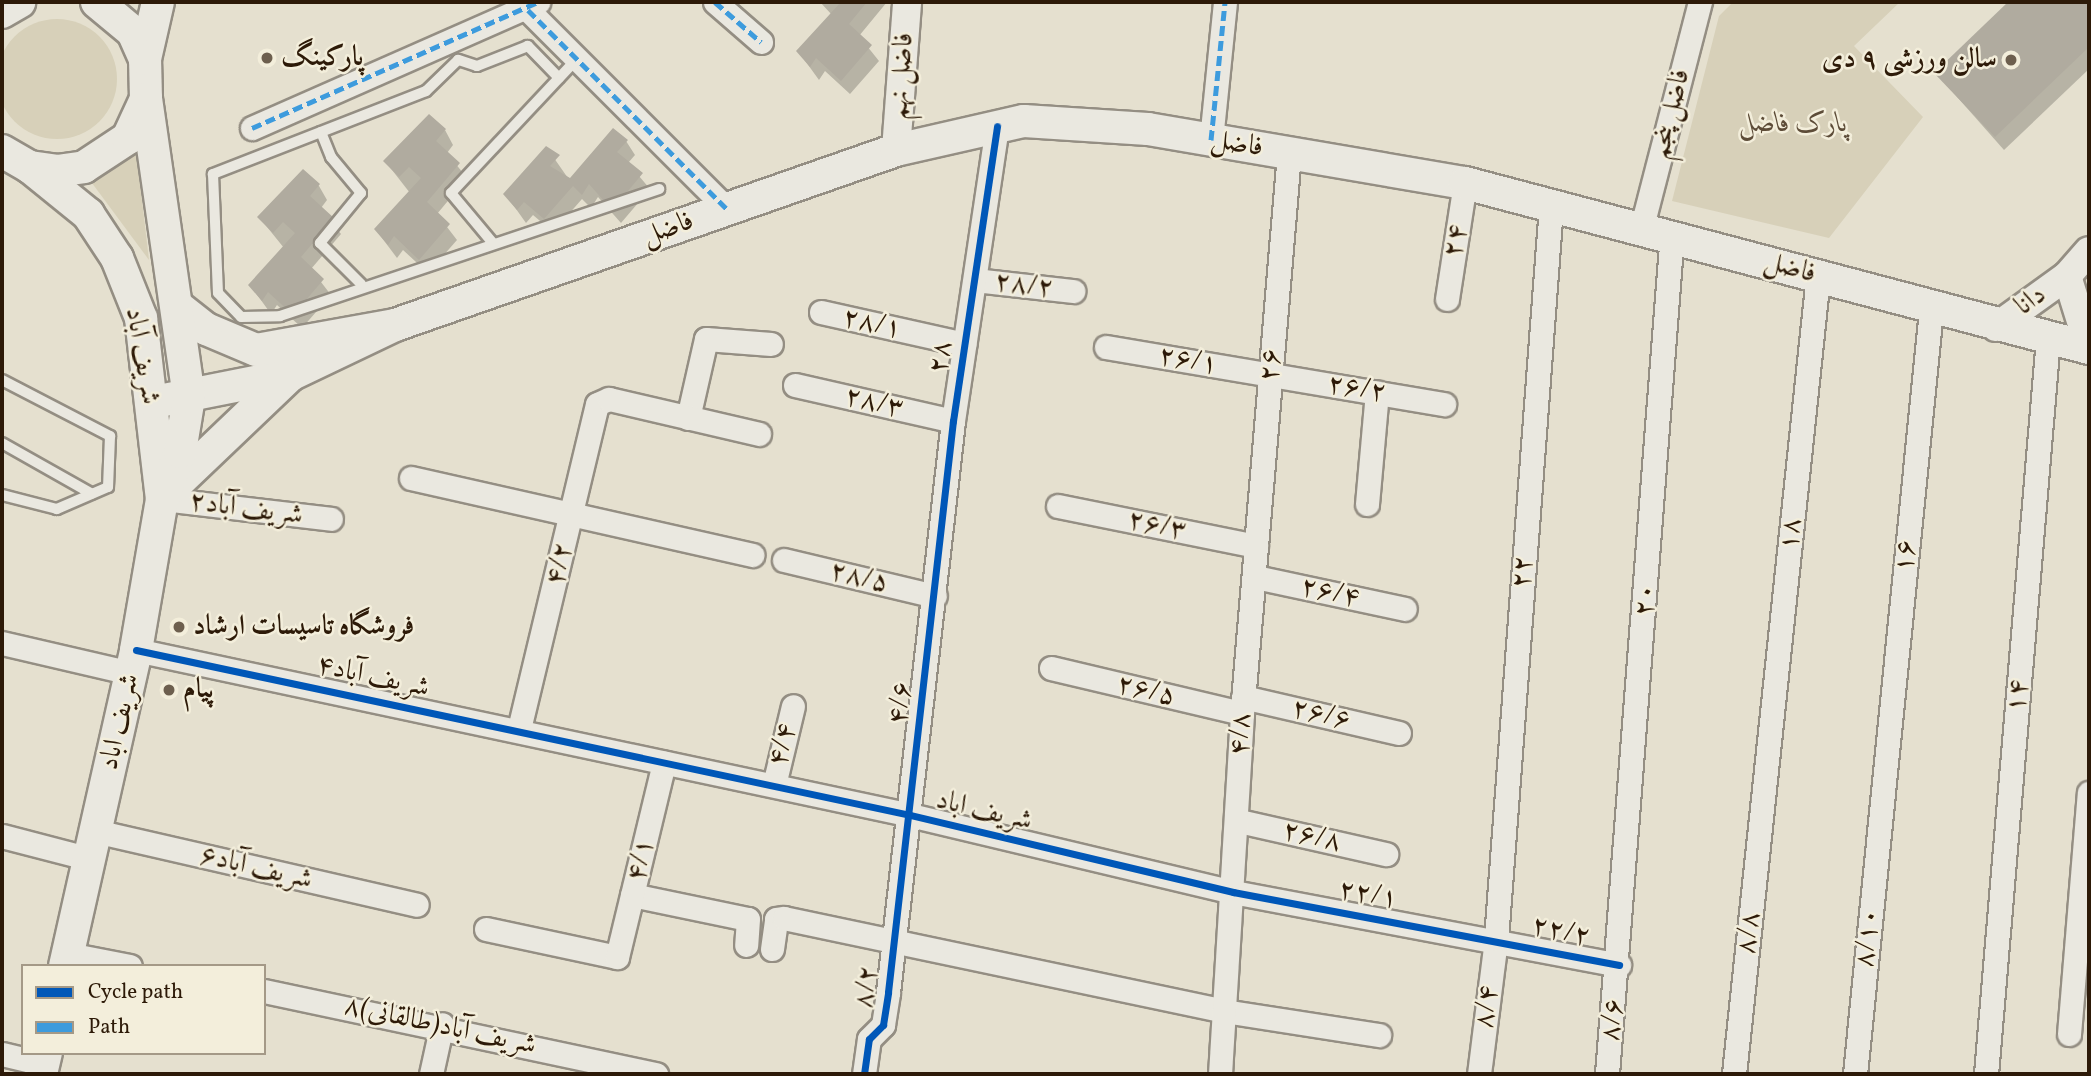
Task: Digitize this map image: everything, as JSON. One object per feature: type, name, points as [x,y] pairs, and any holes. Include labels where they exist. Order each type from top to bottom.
[{"type":"main road","points":[[2,12],[12,2]]},
{"type":"main road","points":[[2,12],[19,2]]},
{"type":"main road","points":[[97,2],[134,32],[145,59]]},
{"type":"main road","points":[[145,59],[158,2]]},
{"type":"main road","name":"شریف آباد","points":[[145,59],[146,99],[189,397]]},
{"type":"main road","points":[[30,167],[84,167],[108,156],[128,138],[146,99]]},
{"type":"main road","name":"فاضل","points":[[395,325],[896,150],[1024,121],[1135,128],[1465,183],[1672,234],[1931,310],[2048,340],[2089,347]]},
{"type":"main road","name":"شریف آباد","points":[[2,151],[30,167],[88,214],[117,258],[141,317],[154,402],[153,452],[162,499]]},
{"type":"main road","points":[[177,306],[206,329],[256,350],[395,325]]},
{"type":"main road","points":[[154,402],[290,375],[395,325]]},
{"type":"main road","points":[[162,499],[290,375]]},
{"type":"main road","name":"شریف اباد","points":[[66,960],[133,662],[162,499],[180,452],[189,397]]},
{"type":"street","points":[[716,2],[761,42]]},
{"type":"street","name":"فاضل نهم","points":[[896,150],[907,2]]},
{"type":"street","points":[[1211,140],[1225,2]]},
{"type":"street","name":"فاضل پنجم","points":[[1642,226],[1700,2]]},
{"type":"street","points":[[252,128],[533,6],[577,59],[727,209]]},
{"type":"street","name":"۲۸","points":[[935,596],[953,421],[997,126]]},
{"type":"street","name":"۲۶","points":[[1255,577],[1289,153]]},
{"type":"street","name":"۲۴","points":[[1447,299],[1465,183]]},
{"type":"street","name":"۲۲","points":[[1496,939],[1551,205]]},
{"type":"street","name":"۲۰","points":[[1619,965],[1672,234]]},
{"type":"street","name":"دانا","points":[[1996,327],[2067,276],[2089,251]]},
{"type":"street","name":"۱۸","points":[[1764,793],[1818,276]]},
{"type":"street","name":"دانا","points":[[2067,276],[2089,347]]},
{"type":"street","name":"۲۸/۲","points":[[975,280],[1073,291]]},
{"type":"street","name":"۱۶","points":[[1882,801],[1931,310]]},
{"type":"street","name":"۲۸/۱","points":[[821,312],[964,344]]},
{"type":"street","points":[[759,434],[688,418],[706,339],[771,344]]},
{"type":"street","name":"۱۴","points":[[1988,1063],[2048,340]]},
{"type":"street","name":"۲۶/۱","points":[[1106,347],[1270,375]]},
{"type":"street","name":"۲۶/۲","points":[[1270,375],[1444,404]]},
{"type":"street","name":"۲۸/۳","points":[[795,385],[953,421]]},
{"type":"street","points":[[1367,504],[1377,392]]},
{"type":"street","name":"۴/۲","points":[[519,729],[602,399],[688,418]]},
{"type":"street","points":[[411,478],[752,555]]},
{"type":"street","name":"شریف آباد۲","points":[[162,499],[331,519]]},
{"type":"street","name":"۲۶/۳","points":[[1058,506],[1256,546]]},
{"type":"street","name":"۲۸/۵","points":[[784,560],[935,596]]},
{"type":"street","name":"۲۶/۴","points":[[1255,577],[1405,609]]},
{"type":"street","name":"۴/۸","points":[[1220,1074],[1239,821],[1242,705],[1255,577]]},
{"type":"street","name":"۴/۶","points":[[894,941],[935,596]]},
{"type":"street","name":"۴شریف آباد","points":[[2,643],[133,662],[519,729],[601,747]]},
{"type":"street","name":"۲۶/۵","points":[[1051,668],[1242,705]]},
{"type":"street","name":"۲۶/۶","points":[[1242,705],[1399,733]]},
{"type":"street","name":"۴/۴","points":[[774,785],[793,706]]},
{"type":"street","name":"شریف اباد","points":[[601,747],[910,815],[1233,892]]},
{"type":"street","name":"۴/۱","points":[[486,929],[617,957],[664,763]]},
{"type":"street","name":"۸/۸","points":[[1734,1074],[1764,793]]},
{"type":"street","points":[[2069,1034],[2089,793]]},
{"type":"street","name":"۸/۱۰","points":[[1854,1074],[1882,801]]},
{"type":"street","name":"۲۶/۸","points":[[1239,821],[1386,854]]},
{"type":"street","name":"شریف آباد۶","points":[[2,836],[93,845],[417,905]]},
{"type":"street","name":"۲۲/۱","points":[[1233,892],[1496,939]]},
{"type":"street","points":[[632,895],[748,919],[746,945]]},
{"type":"street","points":[[772,949],[776,919],[784,918],[1224,1011],[1379,1035]]},
{"type":"street","name":"۲۲/۲","points":[[1496,939],[1619,965]]},
{"type":"street","name":"۸/۴","points":[[1479,1074],[1496,939]]},
{"type":"street","name":"۸/۲","points":[[864,1074],[869,1039],[883,1025],[894,941]]},
{"type":"street","points":[[66,960],[109,964]]},
{"type":"street","name":"۸/۶","points":[[1607,1074],[1619,965]]},
{"type":"street","name":"۸شریف آباد(طالقانی)","points":[[266,991],[442,1024],[656,1074]]},
{"type":"street","points":[[431,1074],[442,1024]]},
{"type":"street","points":[[2,1054],[44,1064]]},
{"type":"lane","points":[[559,78],[528,46],[477,66],[458,60],[426,91],[213,174],[218,293],[241,317],[256,320],[659,189]]},
{"type":"lane","points":[[492,242],[451,193],[577,59]]},
{"type":"lane","points":[[321,132],[331,157],[361,193],[320,243],[361,284]]},
{"type":"lane","points":[[2,380],[110,436],[108,486],[57,509],[2,495]]},
{"type":"lane","points":[[2,443],[92,494]]},
{"type":"green space","name":"پارک فاضل","points":[[1733,2],[1900,2],[1854,46],[1923,117],[1829,238],[1672,201],[1719,16]]},
{"type":"green space","points":[[45,20],[69,20],[90,29],[107,46],[116,67],[116,91],[107,112],[90,129],[69,138],[45,138],[24,129],[7,112],[-1,94],[-1,64],[7,46],[24,29]]},
{"type":"green space","points":[[136,149],[149,260],[89,179]]},
{"type":"building","points":[[841,2],[867,2],[849,24],[872,45],[841,81],[816,58],[810,67],[796,51]]},
{"type":"building","name":"سالن ورزشی ۹ دی","points":[[2008,2],[2087,2],[2089,47],[1995,137],[1934,73]]},
{"type":"building","points":[[429,114],[446,129],[436,141],[460,163],[427,202],[450,224],[419,260],[394,236],[388,245],[374,229],[421,178],[409,167],[399,177],[383,161]]},
{"type":"building","points":[[613,128],[628,140],[617,152],[643,173],[612,210],[589,184],[582,195],[573,186],[544,219],[524,202],[517,210],[503,194],[546,146],[560,155],[550,166],[570,178]]},
{"type":"building","points":[[303,169],[320,184],[310,196],[334,218],[301,257],[324,279],[293,315],[268,292],[262,301],[248,285],[295,233],[283,222],[273,233],[257,217]]},
{"type":"marked path","points":[[252,128],[538,2]]},
{"type":"marked path","points":[[715,2],[761,42]]},
{"type":"marked path","points":[[1211,140],[1225,2]]},
{"type":"marked path","points":[[528,10],[727,209]]},
{"type":"cycle path","points":[[864,1074],[869,1039],[883,1025],[888,992],[953,421],[997,126]]},
{"type":"cycle path","points":[[136,650],[910,815],[1233,892],[1619,965]]},
{"type":"place","name":"پارکینگ","points":[[267,58]]},
{"type":"place","name":"سالن ورزشی ۹ دی","points":[[2011,60]]},
{"type":"place","name":"فروشگاه تاسیسات ارشاد","points":[[179,627]]},
{"type":"place","name":"پیام","points":[[169,690]]}]
